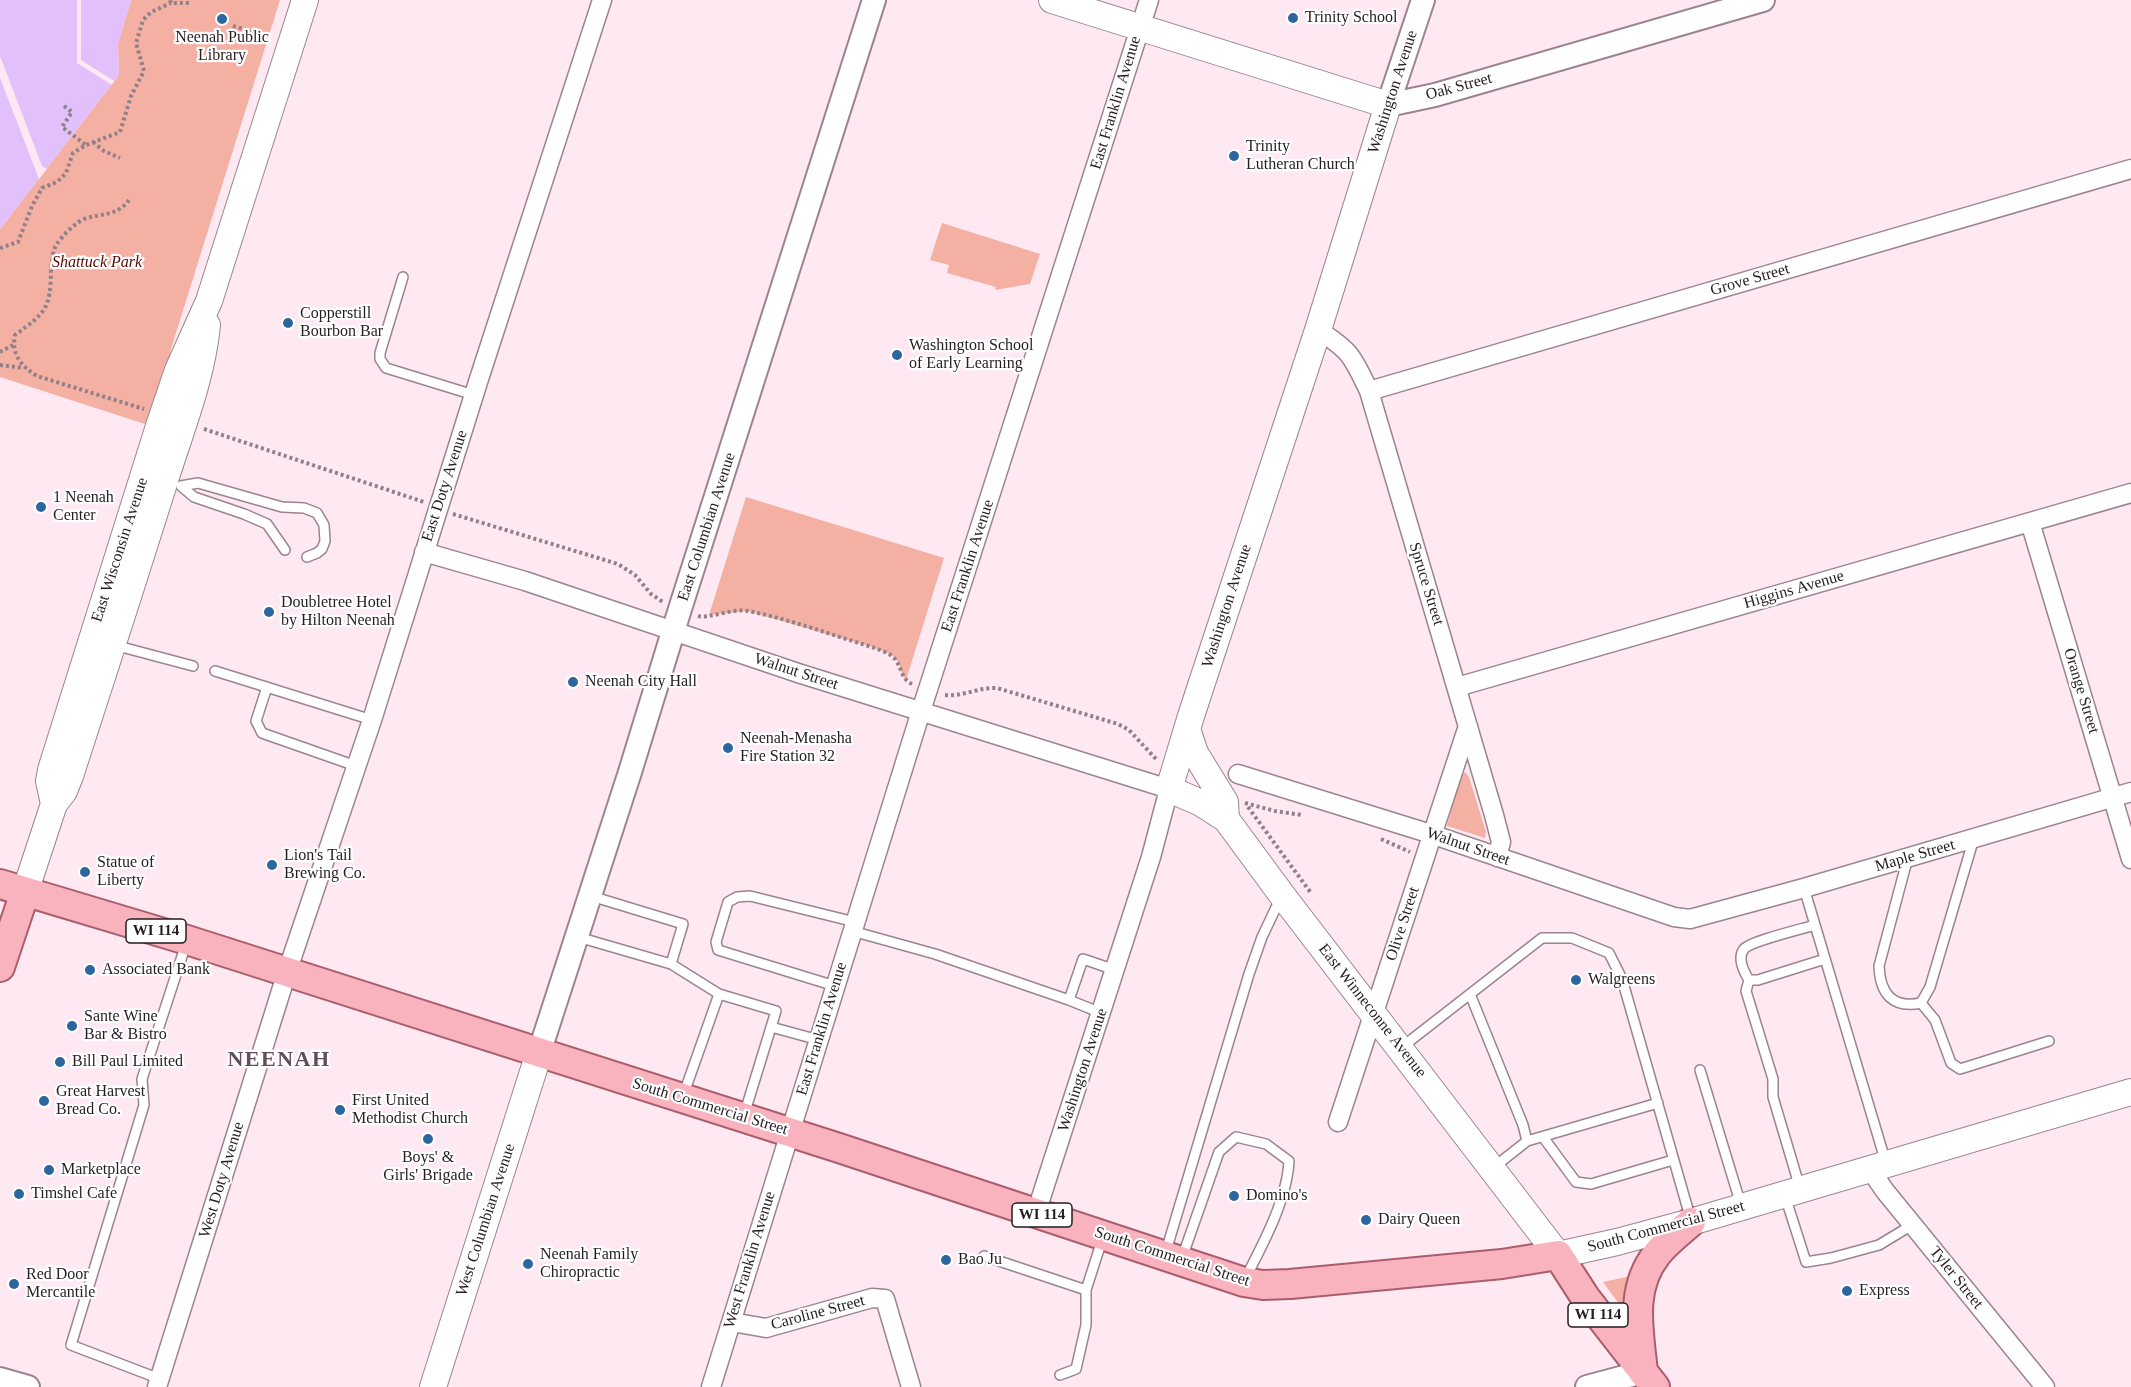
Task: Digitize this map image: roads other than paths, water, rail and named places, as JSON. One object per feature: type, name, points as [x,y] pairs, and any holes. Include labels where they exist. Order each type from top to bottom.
[{"type":"main road","name":"East Wisconsin Avenue","points":[[12,888],[70,776],[200,367],[205,346],[209,301],[305,0]]},
{"type":"main road","name":"Oak Street","points":[[1052,0],[1388,105]]},
{"type":"main road","name":"Washington Avenue","points":[[1169,789],[1318,330],[1388,105]]},
{"type":"main road","name":"East Wisconsin Avenue","points":[[54,804],[49,781],[51,770],[163,481]]},
{"type":"main road","points":[[1187,729],[1195,753],[1225,802],[1226,819]]},
{"type":"main road","name":"East Winneconne Avenue","points":[[1169,789],[1201,803],[1226,819],[1558,1255]]},
{"type":"main road","points":[[0,968],[12,888]]},
{"type":"main road","name":"South Commercial Street","points":[[12,888],[187,940],[789,1132],[1244,1282],[1263,1285],[1502,1264],[1617,1242],[1741,1208],[2131,1092]]},
{"type":"main road","name":"West Columbian Avenue","points":[[433,1387],[539,1053]]},
{"type":"main road","points":[[1649,1379],[1637,1312],[1639,1290],[1645,1272],[1658,1252],[1691,1222]]},
{"type":"main road","name":"WI 114","points":[[1558,1255],[1585,1297],[1649,1379]]},
{"type":"street","name":"East Doty Avenue","points":[[287,972],[372,720],[602,0]]},
{"type":"street","name":"East Columbian Avenue","points":[[539,1053],[874,0]]},
{"type":"street","name":"East Franklin Avenue","points":[[789,1132],[1149,0]]},
{"type":"street","name":"Washington Avenue","points":[[1388,105],[1423,0]]},
{"type":"street","name":"Oak Street","points":[[1388,105],[1436,95],[1763,0]]},
{"type":"street","name":"Grove Street","points":[[1369,391],[2131,169]]},
{"type":"street","name":"Spruce Street","points":[[1318,330],[1344,347],[1353,358],[1369,391],[1501,842],[1497,856]]},
{"type":"street","name":"Higgins Avenue","points":[[1457,687],[2131,493]]},
{"type":"street","name":"Orange Street","points":[[2030,522],[2131,860]]},
{"type":"street","name":"Walnut Street","points":[[424,552],[525,581],[787,670],[1169,789]]},
{"type":"street","name":"Olive Street","points":[[1338,1122],[1468,726]]},
{"type":"street","name":"Walnut Street","points":[[1238,774],[1431,834],[1674,917],[1698,918]]},
{"type":"street","name":"Washington Avenue","points":[[1036,1213],[1151,857],[1169,789]]},
{"type":"street","name":"Maple Street","points":[[1698,918],[2131,792]]},
{"type":"street","name":"West Doty Avenue","points":[[158,1383],[287,972]]},
{"type":"street","name":"West Franklin Avenue","points":[[711,1387],[789,1132]]},
{"type":"street","name":"Tyler Street","points":[[1878,1166],[1885,1191],[2045,1387]]},
{"type":"street","name":"Caroline Street","points":[[732,1322],[766,1328],[872,1298],[885,1299],[911,1387]]},
{"type":"street","points":[[1587,1387],[1649,1379]]},
{"type":"lane","points":[[404,277],[380,353],[382,364],[387,368],[474,395]]},
{"type":"lane","points":[[163,481],[194,497],[267,524],[285,550]]},
{"type":"lane","points":[[163,481],[198,483],[282,507],[304,508],[317,513],[324,525],[325,541],[322,549],[307,557]]},
{"type":"lane","points":[[111,644],[193,666]]},
{"type":"lane","points":[[215,671],[372,720]]},
{"type":"lane","points":[[267,687],[256,721],[262,733],[356,766]]},
{"type":"lane","points":[[1908,857],[1879,966],[1884,990],[1893,1000],[1908,1006],[1921,1003],[1930,987],[1974,838]]},
{"type":"lane","points":[[1804,888],[1865,1088],[1878,1166]]},
{"type":"lane","points":[[1173,1258],[1249,974],[1262,937],[1282,895]]},
{"type":"lane","points":[[590,896],[683,924],[671,964]]},
{"type":"lane","points":[[835,986],[718,950],[716,942],[728,902],[737,897],[750,896],[854,927],[1101,1013]]},
{"type":"lane","points":[[1815,925],[1755,943],[1744,949],[1741,958],[1743,969],[1749,980],[1746,991],[1773,1079],[1773,1097],[1806,1262],[1880,1245],[1912,1225]]},
{"type":"lane","points":[[577,937],[671,964],[719,994],[776,1011],[743,1118]]},
{"type":"lane","points":[[1401,1048],[1542,938],[1572,938],[1609,953],[1622,979],[1691,1222]]},
{"type":"lane","points":[[158,1383],[71,1345],[144,1105],[142,1079],[187,940]]},
{"type":"lane","points":[[1069,1000],[1083,959],[1114,970]]},
{"type":"lane","points":[[1749,980],[1758,980],[1825,959]]},
{"type":"lane","points":[[682,1099],[719,994]]},
{"type":"lane","points":[[1470,994],[1523,1125],[1527,1142]]},
{"type":"lane","points":[[1921,1003],[1935,1020],[1951,1063],[1960,1069],[2049,1041]]},
{"type":"lane","points":[[771,1027],[819,1040]]},
{"type":"lane","points":[[1700,1070],[1741,1208]]},
{"type":"lane","points":[[1493,1168],[1527,1142],[1658,1103]]},
{"type":"lane","points":[[1173,1258],[1219,1152],[1236,1137],[1266,1144],[1289,1161],[1288,1180],[1263,1243],[1244,1282]]},
{"type":"lane","points":[[1543,1137],[1576,1182],[1591,1185],[1673,1160]]},
{"type":"lane","points":[[1060,1375],[1076,1369],[1086,1324],[1086,1290],[1103,1235]]},
{"type":"lane","points":[[984,1256],[1086,1290]]},
{"type":"place","name":"Trinity School","points":[[1293,18]]},
{"type":"place","name":"Neenah Public Library","points":[[222,19]]},
{"type":"place","name":"Trinity Lutheran Church","points":[[1234,156]]},
{"type":"place","name":"Copperstill Bourbon Bar","points":[[288,323]]},
{"type":"place","name":"Washington School of Early Learning","points":[[897,355]]},
{"type":"place","name":"1 Neenah Center","points":[[41,507]]},
{"type":"place","name":"Doubletree Hotel by Hilton Neenah","points":[[269,612]]},
{"type":"place","name":"Neenah City Hall","points":[[573,682]]},
{"type":"place","name":"Neenah-Menasha Fire Station 32","points":[[728,748]]},
{"type":"place","name":"Lion's Tail Brewing Co.","points":[[272,865]]},
{"type":"place","name":"Statue of Liberty","points":[[85,872]]},
{"type":"place","name":"Associated Bank","points":[[90,970]]},
{"type":"place","name":"Walgreens","points":[[1576,980]]},
{"type":"place","name":"Sante Wine Bar & Bistro","points":[[72,1026]]},
{"type":"place","name":"Bill Paul Limited","points":[[60,1062]]},
{"type":"place","name":"Great Harvest Bread Co.","points":[[44,1101]]},
{"type":"place","name":"First United Methodist Church","points":[[340,1110]]},
{"type":"place","name":"Boys' & Girls' Brigade","points":[[428,1139]]},
{"type":"place","name":"Marketplace","points":[[49,1170]]},
{"type":"place","name":"Timshel Cafe","points":[[19,1194]]},
{"type":"place","name":"Domino's","points":[[1234,1196]]},
{"type":"place","name":"Dairy Queen","points":[[1366,1220]]},
{"type":"place","name":"Bao Ju","points":[[946,1260]]},
{"type":"place","name":"Neenah Family Chiropractic","points":[[528,1264]]},
{"type":"place","name":"Red Door Mercantile","points":[[14,1284]]},
{"type":"place","name":"Express","points":[[1847,1291]]},
{"type":"district","name":"NEENAH","points":[[279,1060]]},
{"type":"park label","name":"Shattuck Park","points":[[97,263]]}]
